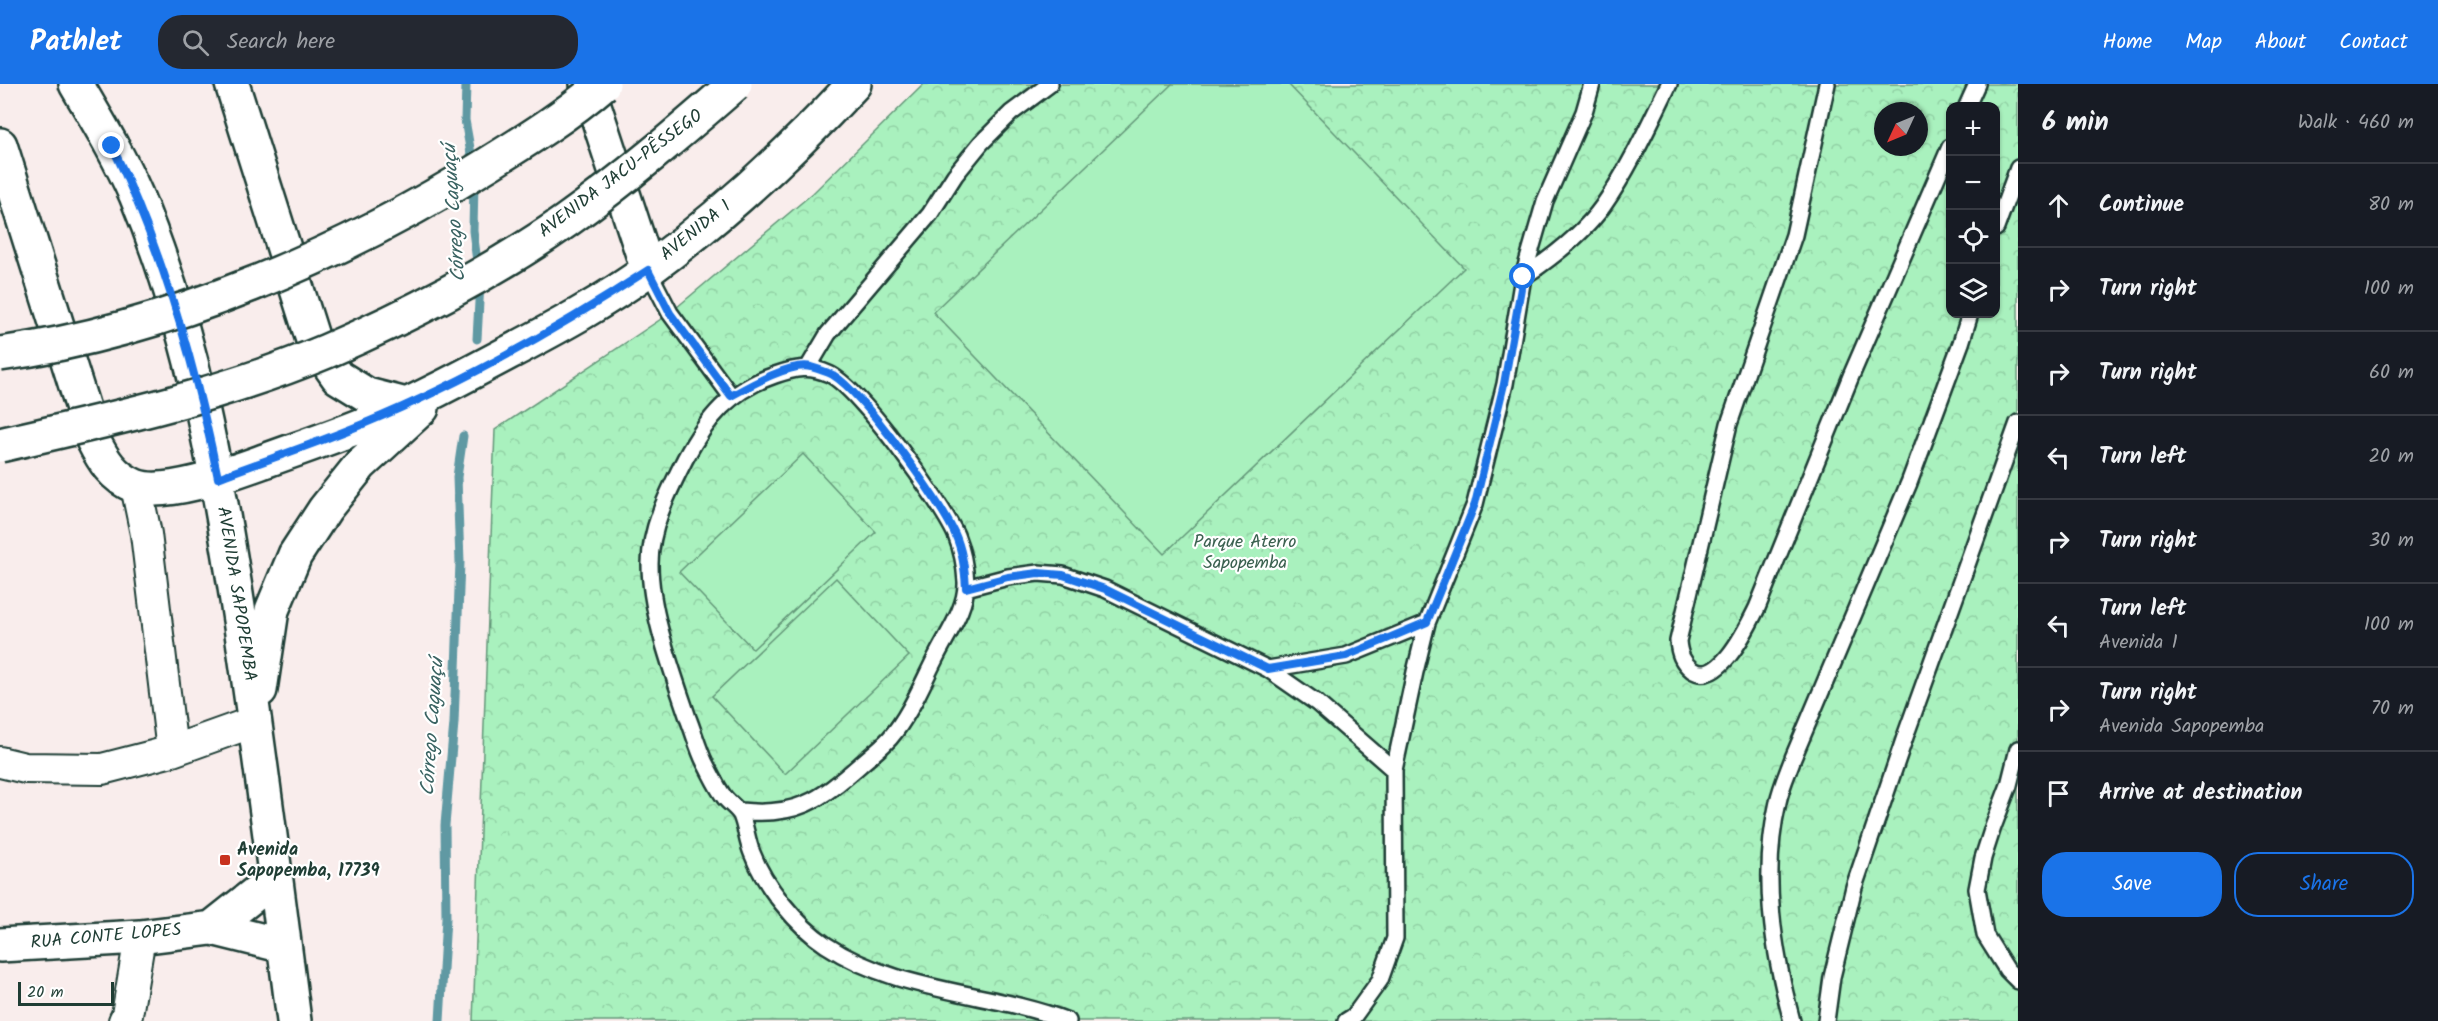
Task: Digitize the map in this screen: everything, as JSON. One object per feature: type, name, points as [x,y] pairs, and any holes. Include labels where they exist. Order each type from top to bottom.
[{"type":"main road","name":"AVENIDA SAPOPEMBA","points":[[76,84],[112,146],[135,194],[157,250],[189,352],[204,411],[218,478],[256,721],[294,1021]]},
{"type":"main road","points":[[232,84],[314,344],[339,377],[367,395],[406,405]]},
{"type":"main road","points":[[587,84],[648,270]]},
{"type":"main road","points":[[0,354],[34,349],[118,330],[210,300],[319,255],[430,201],[544,129],[603,84]]},
{"type":"main road","name":"AVENIDA JACU-PÊSSEGO","points":[[0,445],[124,417],[248,380],[327,351],[426,303],[494,266],[565,222],[669,142],[735,84]]},
{"type":"main road","name":"AVENIDA 1","points":[[136,486],[157,489],[218,478],[365,423],[444,387],[568,322],[648,270],[727,207],[803,139],[854,84]]},
{"type":"main road","points":[[0,145],[93,440],[105,462],[116,474],[136,486]]},
{"type":"main road","points":[[256,721],[272,610],[295,555],[325,509],[361,464],[444,387]]},
{"type":"main road","points":[[212,928],[275,878]]},
{"type":"main road","name":"RUA CONTE LOPES","points":[[0,945],[140,937],[212,928],[284,946]]},
{"type":"street","points":[[136,486],[146,534],[172,751]]},
{"type":"street","points":[[0,762],[25,768],[102,769],[172,751],[256,721]]},
{"type":"street","points":[[124,1021],[140,937]]},
{"type":"lane","points":[[809,366],[828,334],[930,214],[955,175],[981,143],[1011,113],[1050,84]]},
{"type":"lane","points":[[1346,1021],[1353,1016],[1380,980],[1395,938],[1394,770],[1427,622],[1475,504],[1504,384],[1523,277],[1545,201],[1584,112],[1592,84]]},
{"type":"lane","points":[[1523,277],[1556,254],[1602,208],[1670,84]]},
{"type":"lane","points":[[1827,84],[1794,236],[1729,424],[1678,641],[1679,653],[1689,668],[1697,673],[1708,674],[1718,668],[1747,628],[1757,608],[1851,376],[1946,156]]},
{"type":"lane","points":[[1969,102],[1977,84]]},
{"type":"lane","points":[[2000,215],[2018,168]]},
{"type":"lane","points":[[648,270],[670,313],[731,396]]},
{"type":"lane","points":[[1792,1021],[1781,982],[1773,934],[1770,864],[1778,802],[1797,747],[1909,483],[1969,318]]},
{"type":"lane","points":[[740,812],[768,814],[795,809],[829,792],[890,737],[916,697],[958,614],[966,588],[964,559],[956,535],[942,511],[853,392],[833,375],[809,366],[762,379],[731,396],[695,440],[665,498],[655,534],[650,562],[654,599],[672,673],[702,758],[723,796],[740,812],[753,856],[779,901],[824,944],[872,969],[944,990],[1035,1009],[1068,1021]]},
{"type":"lane","points":[[1826,1021],[1832,977],[1854,887],[1906,734],[2018,423]]},
{"type":"lane","points":[[966,588],[1018,575],[1038,573],[1063,575],[1105,589],[1268,669],[1317,704],[1394,770]]},
{"type":"lane","points":[[1268,669],[1346,656],[1427,622]]},
{"type":"lane","points":[[2018,748],[2009,785],[1983,858],[1977,889],[1985,935],[2007,970],[2018,981]]},
{"type":"green space","name":"Parque Aterro Sapopemba","points":[[924,84],[2018,84],[2018,1021],[473,1021],[495,430],[670,313],[813,193]]},
{"type":"green space","points":[[1172,84],[1288,84],[1464,268],[1164,554],[933,312]]},
{"type":"green space","points":[[803,454],[876,532],[753,649],[679,572]]},
{"type":"green space","points":[[836,578],[909,656],[785,774],[712,696]]},
{"type":"waterway","name":"Córrego Caguaçú","points":[[466,84],[465,120],[473,165]]},
{"type":"waterway","name":"Córrego Caguaçú","points":[[474,182],[473,231],[478,269]]},
{"type":"waterway","name":"Córrego Caguaçú","points":[[477,339],[480,283]]},
{"type":"waterway","name":"Córrego Caguaçú","points":[[440,1021],[446,918],[445,825],[454,723],[460,562],[457,477],[463,436]]},
{"type":"place","name":"Avenida Sapopemba, 17739","points":[[225,860]]},
{"type":"route","points":[[112,146],[135,194],[157,250],[189,352],[218,478],[365,423],[444,387],[568,322],[648,270],[670,313],[731,396],[762,379],[809,366],[833,375],[853,392],[942,511],[956,535],[964,559],[966,588],[1008,577],[1038,573],[1063,575],[1105,589],[1268,669],[1346,656],[1427,622],[1475,504],[1504,384],[1523,277]]}]
